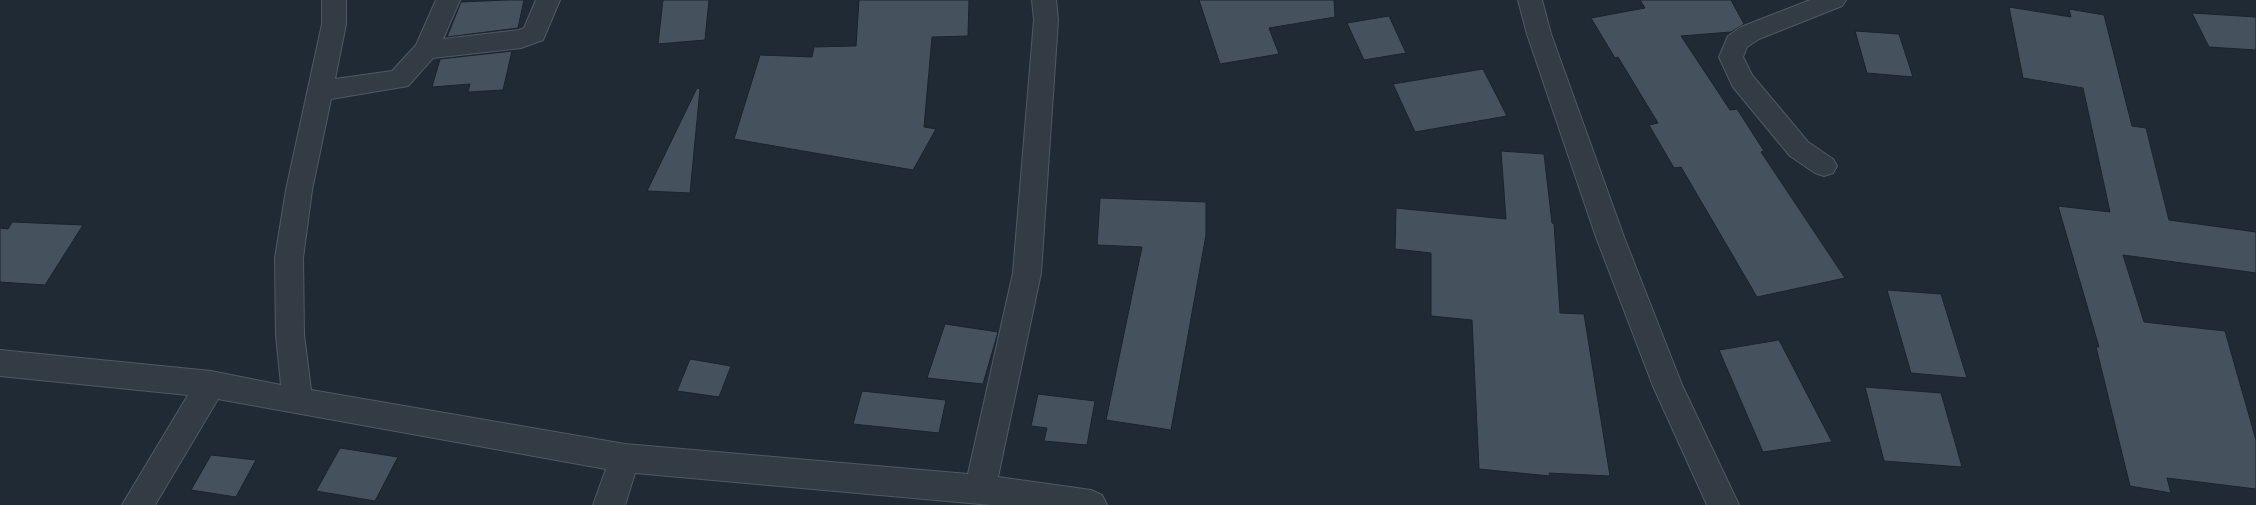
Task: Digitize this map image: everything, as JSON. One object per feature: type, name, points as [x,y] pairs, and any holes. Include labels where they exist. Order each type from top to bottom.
[{"type":"street","points":[[297,401],[290,335],[289,258],[298,190],[334,24],[334,0]]},
{"type":"street","points":[[320,91],[398,79],[426,50],[448,0]]},
{"type":"street","points":[[426,50],[521,39],[534,34],[548,0]]},
{"type":"street","points":[[980,489],[1028,273],[1036,169],[1037,120],[1046,20],[1044,0]]},
{"type":"street","points":[[1530,0],[1539,34],[1610,237],[1668,386],[1723,505]]},
{"type":"street","points":[[1824,166],[1799,149],[1742,80],[1731,57],[1737,42],[1750,33],[1834,0]]},
{"type":"street","points":[[0,362],[211,384],[297,401],[625,458],[980,489],[1091,505]]},
{"type":"street","points":[[138,505],[211,384]]},
{"type":"street","points":[[609,505],[625,458]]},
{"type":"building","points":[[524,0],[518,28],[447,37],[461,2]]},
{"type":"building","points":[[663,0],[709,0],[705,40],[658,44]]},
{"type":"building","points":[[859,0],[969,0],[968,36],[932,37],[924,127],[936,129],[913,170],[734,139],[760,55],[812,57],[814,47],[856,46]]},
{"type":"building","points":[[1199,0],[1334,0],[1335,17],[1269,28],[1279,54],[1220,64]]},
{"type":"building","points":[[1640,0],[1731,0],[1744,24],[1731,32],[1681,36],[1730,110],[1737,109],[1764,151],[1761,152],[1845,278],[1757,297],[1681,167],[1674,168],[1649,125],[1658,123],[1618,57],[1615,58],[1591,18],[1645,8]]},
{"type":"building","points":[[2009,7],[2071,17],[2069,9],[2104,15],[2132,126],[2146,128],[2169,220],[2256,232],[2256,273],[2123,255],[2144,322],[2225,331],[2256,440],[2256,489],[2167,478],[2171,493],[2130,486],[2096,347],[2099,347],[2058,206],[2110,212],[2083,88],[2023,78]]},
{"type":"building","points":[[2192,13],[2256,17],[2256,50],[2209,47]]},
{"type":"building","points":[[1389,16],[1406,53],[1364,60],[1347,23]]},
{"type":"building","points":[[1855,31],[1899,34],[1913,77],[1867,73]]},
{"type":"building","points":[[512,51],[503,90],[468,92],[470,84],[432,87],[440,59]]},
{"type":"building","points":[[1483,69],[1507,116],[1415,132],[1393,84]]},
{"type":"building","points":[[697,88],[700,89],[690,193],[647,191]]},
{"type":"building","points":[[1501,151],[1544,154],[1552,223],[1554,224],[1560,313],[1584,314],[1610,476],[1549,473],[1550,476],[1479,469],[1472,320],[1431,316],[1431,253],[1395,249],[1396,208],[1506,219]]},
{"type":"building","points":[[1100,198],[1206,202],[1206,235],[1171,430],[1106,420],[1142,247],[1097,245]]},
{"type":"building","points":[[12,222],[83,225],[45,285],[0,282],[0,228],[8,229]]},
{"type":"building","points":[[1887,290],[1941,294],[1967,378],[1911,373]]},
{"type":"building","points":[[945,324],[998,332],[983,384],[927,378]]},
{"type":"building","points":[[1779,340],[1832,442],[1763,452],[1719,350]]},
{"type":"building","points":[[690,359],[731,366],[719,397],[677,391]]},
{"type":"building","points":[[1865,387],[1941,393],[1962,467],[1884,461]]},
{"type":"building","points":[[862,391],[946,400],[939,433],[853,424]]},
{"type":"building","points":[[1038,394],[1095,401],[1087,445],[1044,441],[1047,428],[1031,426]]},
{"type":"building","points":[[340,448],[398,457],[375,501],[316,491]]},
{"type":"building","points":[[211,455],[256,460],[236,497],[191,490]]}]
